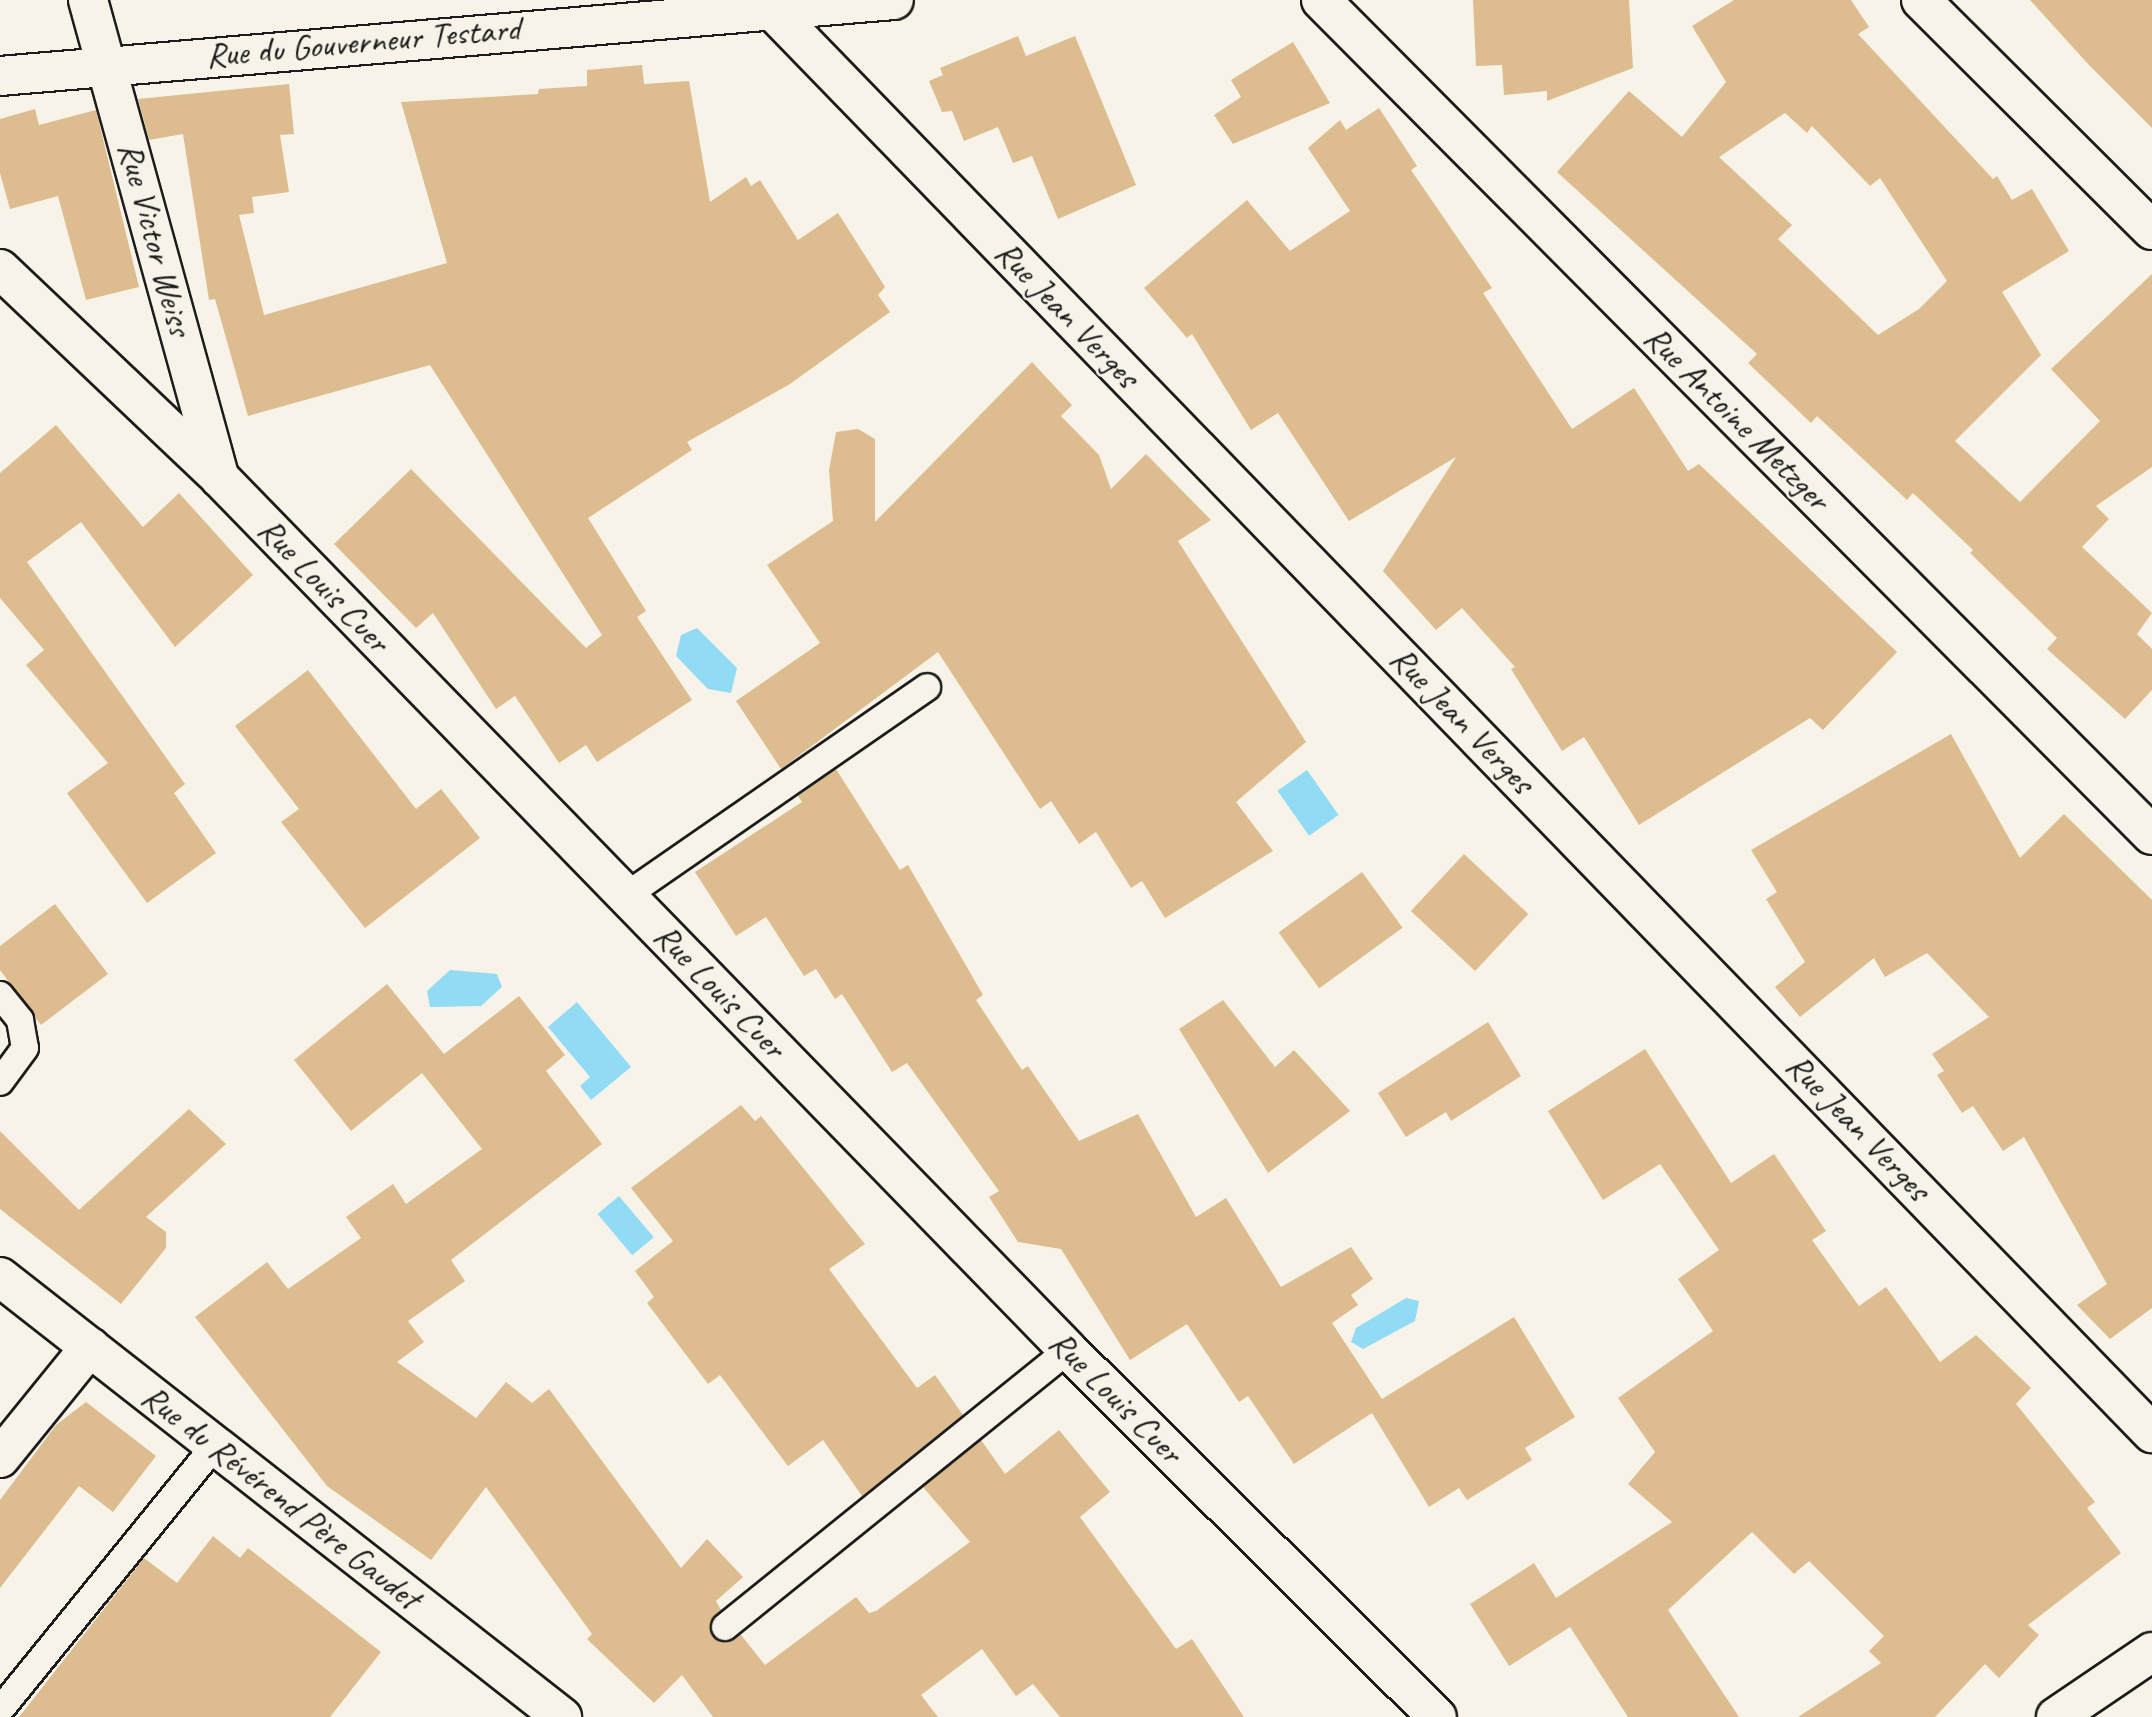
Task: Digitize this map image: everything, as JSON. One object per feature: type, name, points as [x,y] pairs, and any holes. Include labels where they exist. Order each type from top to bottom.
[{"type":"street","name":"Rue Victor Weiss","points":[[88,0],[220,478]]},
{"type":"street","name":"Rue du Gouverneur Testard","points":[[0,75],[107,63],[894,0]]},
{"type":"street","name":"Rue Antoine Metzger","points":[[1321,0],[2152,835]]},
{"type":"street","points":[[1922,0],[2152,230]]},
{"type":"street","name":"Rue Jean Verges","points":[[771,9],[2152,1433]]},
{"type":"street","name":"Rue Louis Cuer","points":[[0,269],[220,478],[1068,1350],[1437,1717]]},
{"type":"street","name":"Rue du Révérend Père Gaudet","points":[[0,1277],[562,1717]]},
{"type":"street","points":[[0,1458],[90,1347]]},
{"type":"street","points":[[2056,1717],[2152,1652]]},
{"type":"lane","points":[[627,895],[927,687]]},
{"type":"lane","points":[[0,995],[20,1020],[25,1048],[0,1082]]},
{"type":"lane","points":[[724,1627],[1068,1350]]},
{"type":"lane","points":[[0,1710],[215,1445]]},
{"type":"water","points":[[697,628],[737,668],[731,693],[708,689],[676,656],[681,635]]},
{"type":"water","points":[[1307,770],[1339,815],[1309,836],[1278,791]]},
{"type":"water","points":[[450,970],[497,974],[502,987],[481,1006],[430,1007],[427,991]]},
{"type":"water","points":[[577,1002],[631,1067],[591,1100],[580,1086],[590,1077],[548,1027]]},
{"type":"water","points":[[619,1196],[654,1237],[632,1255],[598,1214]]},
{"type":"water","points":[[1406,1298],[1419,1301],[1415,1321],[1363,1349],[1351,1342],[1356,1328]]},
{"type":"building","points":[[1473,0],[1629,0],[1633,68],[1547,101],[1547,91],[1504,95],[1502,65],[1476,66]]},
{"type":"building","points":[[1734,0],[1851,0],[1869,27],[1858,34],[1993,179],[1997,176],[2012,200],[2032,189],[2069,251],[2002,292],[2041,355],[1955,441],[2020,502],[2100,421],[2051,369],[2152,274],[2152,467],[2096,506],[2109,519],[2082,547],[2152,613],[2137,634],[2152,649],[2152,690],[2125,719],[2047,649],[2057,638],[1970,553],[1973,550],[1913,493],[1907,500],[1817,416],[1811,423],[1748,363],[1757,354],[1557,172],[1629,91],[1682,137],[1726,82],[1692,26]],"holes":[[[1785,113],[1807,133],[1812,126],[1870,186],[1880,178],[1947,281],[1919,309],[1878,335],[1778,239],[1792,225],[1719,157]]]},
{"type":"building","points":[[2030,0],[2152,0],[2152,128],[2089,65]]},
{"type":"building","points":[[1018,36],[1026,56],[1075,36],[1136,185],[1058,219],[1032,156],[1013,163],[998,127],[964,141],[952,111],[942,112],[929,81],[943,75],[940,68]]},
{"type":"building","points":[[1293,42],[1330,103],[1233,144],[1214,115],[1241,97],[1231,80]]},
{"type":"building","points":[[642,65],[644,84],[689,81],[710,202],[746,177],[751,186],[760,180],[798,240],[838,213],[885,287],[878,295],[890,312],[790,384],[687,442],[692,450],[588,518],[646,611],[637,617],[692,700],[597,762],[586,745],[559,763],[515,696],[496,709],[433,613],[416,628],[334,544],[411,469],[586,648],[602,635],[430,365],[248,416],[215,299],[209,300],[183,134],[149,140],[138,99],[289,84],[294,134],[280,135],[289,192],[252,197],[254,213],[239,215],[264,315],[447,263],[401,102],[538,94],[539,89],[587,86],[587,70]]},
{"type":"building","points":[[1379,108],[1417,166],[1411,170],[1492,288],[1483,293],[1572,429],[1634,388],[1688,471],[1699,464],[1897,652],[1823,730],[1810,718],[1639,825],[1584,737],[1562,751],[1511,669],[1515,667],[1462,608],[1436,630],[1383,571],[1456,457],[1349,521],[1278,413],[1251,430],[1192,334],[1187,338],[1144,288],[1247,200],[1290,251],[1350,211],[1308,148],[1340,120],[1346,130]]},
{"type":"building","points":[[35,109],[39,125],[96,110],[139,287],[86,300],[58,196],[10,209],[0,173],[0,119]]},
{"type":"building","points":[[1032,362],[1072,405],[1061,416],[1099,455],[1111,489],[1146,454],[1211,520],[1178,541],[1306,742],[1236,802],[1273,851],[1165,918],[1142,881],[1131,888],[1096,832],[1079,844],[1051,801],[1040,809],[938,652],[781,769],[736,701],[820,643],[767,565],[833,521],[829,470],[836,432],[858,429],[875,439],[875,522]]},
{"type":"building","points":[[56,425],[143,527],[179,493],[253,575],[175,647],[81,522],[27,562],[185,784],[174,793],[216,853],[147,903],[67,793],[108,763],[26,665],[44,650],[0,598],[0,473]]},
{"type":"building","points":[[308,670],[416,809],[441,789],[480,838],[365,928],[281,822],[299,809],[235,726]]},
{"type":"building","points":[[1951,734],[2020,858],[2064,814],[2152,900],[2152,1308],[2110,1339],[2077,1305],[2107,1284],[2024,1137],[2003,1151],[1973,1106],[1962,1113],[1937,1075],[1944,1071],[1932,1054],[1989,1017],[1927,953],[1885,977],[1874,958],[1800,1017],[1775,987],[1805,962],[1766,899],[1777,892],[1751,850]]},
{"type":"building","points":[[836,769],[900,870],[908,865],[983,995],[976,1000],[1022,1070],[1028,1066],[1079,1141],[1138,1114],[1196,1217],[1226,1198],[1281,1287],[1351,1247],[1373,1279],[1351,1295],[1358,1305],[1332,1323],[1382,1399],[1514,1317],[1575,1417],[1525,1448],[1532,1460],[1467,1500],[1459,1488],[1429,1507],[1372,1413],[1294,1464],[1248,1396],[1239,1402],[1187,1324],[1130,1360],[1061,1249],[1018,1242],[989,1197],[999,1191],[907,1063],[892,1072],[842,994],[835,999],[816,969],[804,976],[766,917],[736,936],[695,872],[802,802],[798,796]]},
{"type":"building","points":[[1464,854],[1528,914],[1475,971],[1411,911]]},
{"type":"building","points":[[1362,872],[1403,928],[1319,988],[1279,933]]},
{"type":"building","points":[[55,904],[108,974],[41,1025],[0,970],[0,946]]},
{"type":"building","points":[[387,984],[444,1054],[519,996],[565,1055],[546,1071],[602,1144],[451,1260],[465,1281],[408,1321],[424,1342],[397,1362],[476,1418],[506,1382],[532,1403],[549,1389],[681,1568],[707,1539],[743,1577],[716,1601],[721,1610],[710,1622],[713,1637],[727,1643],[741,1635],[765,1665],[856,1597],[869,1613],[876,1611],[970,1542],[923,1487],[981,1440],[1005,1474],[1059,1430],[1110,1492],[1080,1517],[1176,1649],[1192,1639],[1244,1717],[1060,1717],[1033,1684],[1016,1696],[982,1649],[921,1695],[938,1717],[713,1717],[682,1675],[654,1703],[587,1639],[592,1634],[486,1487],[431,1560],[327,1486],[195,1317],[267,1262],[288,1289],[361,1238],[346,1217],[393,1184],[406,1204],[482,1149],[422,1073],[351,1131],[294,1060]]},
{"type":"building","points":[[1223,1000],[1275,1067],[1294,1050],[1350,1111],[1268,1173],[1179,1029]]},
{"type":"building","points":[[1488,1022],[1521,1076],[1451,1121],[1446,1112],[1406,1137],[1378,1093]]},
{"type":"building","points":[[1645,1049],[1731,1183],[1774,1154],[1826,1231],[1812,1240],[1859,1306],[1886,1287],[1940,1362],[1976,1335],[2031,1388],[2016,1404],[2095,1502],[2087,1508],[2121,1553],[2028,1625],[2039,1635],[1999,1678],[1985,1664],[1935,1717],[1798,1717],[1881,1663],[1869,1651],[1884,1636],[1809,1561],[1794,1574],[1752,1532],[1668,1610],[1739,1717],[1628,1717],[1570,1627],[1509,1666],[1470,1604],[1534,1563],[1556,1598],[1672,1522],[1628,1484],[1655,1452],[1618,1398],[1713,1331],[1678,1279],[1719,1250],[1660,1164],[1603,1200],[1548,1111]]},
{"type":"building","points":[[741,1105],[755,1121],[761,1116],[865,1244],[829,1269],[917,1388],[935,1375],[963,1415],[862,1496],[823,1440],[788,1466],[720,1375],[708,1384],[647,1303],[654,1297],[635,1271],[673,1241],[631,1188]]},
{"type":"building","points":[[189,1109],[226,1144],[146,1217],[166,1232],[166,1248],[121,1304],[0,1209],[0,1131],[79,1210]]},
{"type":"building","points":[[86,1402],[156,1456],[113,1512],[79,1486],[0,1588],[0,1500],[56,1425]]},
{"type":"building","points":[[213,1536],[240,1558],[248,1548],[381,1652],[330,1717],[19,1717],[144,1558],[177,1583]]}]
